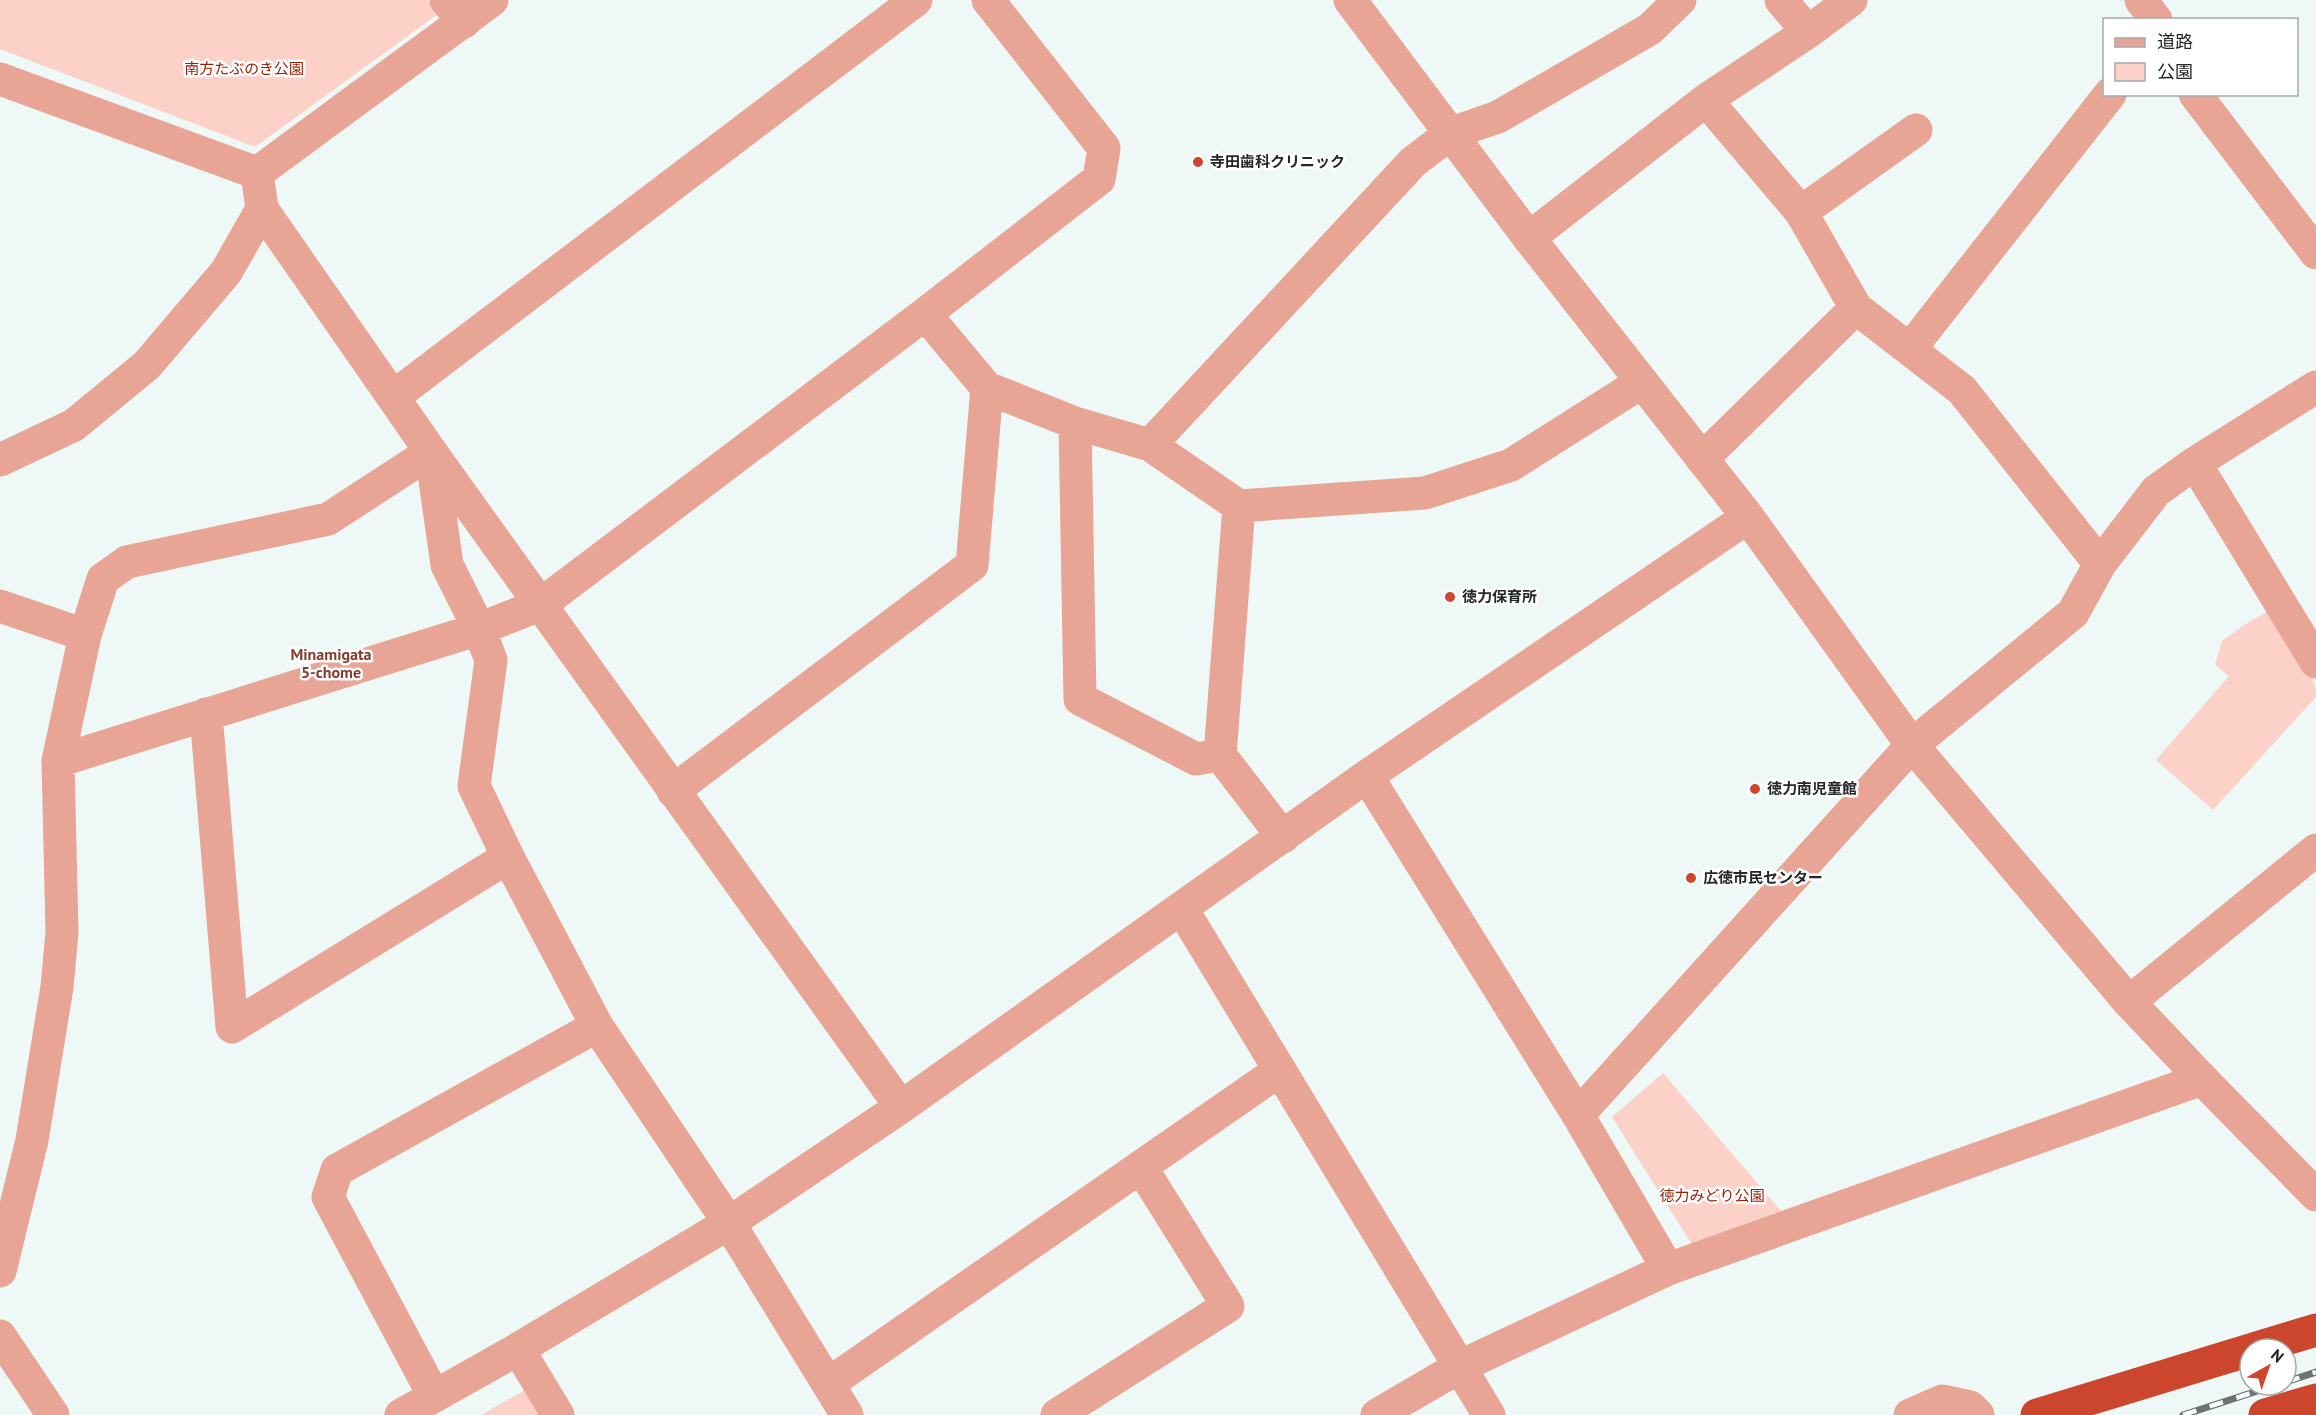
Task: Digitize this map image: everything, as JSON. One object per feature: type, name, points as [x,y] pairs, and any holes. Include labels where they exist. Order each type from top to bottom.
[{"type":"highway","points":[[2292,1337],[2316,1330]]},
{"type":"highway","points":[[2037,1415],[2238,1353]]},
{"type":"highway","points":[[2265,1415],[2316,1400]]},
{"type":"street","points":[[257,173],[455,11],[492,0]]},
{"type":"street","points":[[393,398],[916,0]]},
{"type":"street","points":[[58,761],[479,629],[540,605],[925,314],[1099,179],[1104,148],[988,0]]},
{"type":"street","points":[[1350,0],[1529,238],[1749,517],[1912,746],[2129,1002],[2316,1195]]},
{"type":"street","points":[[1150,445],[1413,162],[1451,133],[1498,117],[1650,29],[1680,0]]},
{"type":"street","points":[[1781,0],[1808,32]]},
{"type":"street","points":[[1529,238],[1706,100],[1808,32],[1851,0]]},
{"type":"street","points":[[2141,0],[2154,18]]},
{"type":"street","points":[[0,79],[257,173]]},
{"type":"street","points":[[1910,349],[2108,96]]},
{"type":"street","points":[[2197,96],[2316,253]]},
{"type":"street","points":[[1706,100],[1801,212],[1856,308],[1962,390],[2100,564]]},
{"type":"street","points":[[1801,212],[1916,130]]},
{"type":"street","points":[[257,173],[262,209],[431,452],[901,1107]]},
{"type":"street","points":[[0,460],[74,425],[147,365],[226,272],[262,209]]},
{"type":"street","points":[[1702,459],[1856,308]]},
{"type":"street","points":[[925,314],[987,388],[1075,423],[1150,445],[1239,506],[1425,493],[1511,465],[1642,382]]},
{"type":"street","points":[[1578,1115],[1912,746],[2073,614],[2100,564],[2156,491],[2195,463],[2316,387]]},
{"type":"street","points":[[673,791],[972,565],[987,388]]},
{"type":"street","points":[[1075,423],[1080,699],[1197,759],[1220,755]]},
{"type":"street","points":[[431,452],[447,565],[479,629],[491,660],[474,786],[508,857],[597,1026],[729,1223],[847,1415]]},
{"type":"street","points":[[0,1270],[32,1140],[57,987],[62,932],[58,761],[85,635],[103,579],[127,562],[328,519],[431,452]]},
{"type":"street","points":[[2195,463],[2316,662]]},
{"type":"street","points":[[1239,506],[1220,755],[1283,837]]},
{"type":"street","points":[[401,1415],[518,1349],[729,1223],[901,1107],[1367,776],[1749,517]]},
{"type":"street","points":[[0,606],[85,635]]},
{"type":"street","points":[[206,714],[232,1027],[508,857]]},
{"type":"street","points":[[1367,776],[1578,1115],[1668,1269]]},
{"type":"street","points":[[2129,1002],[2316,850]]},
{"type":"street","points":[[1182,909],[1489,1415]]},
{"type":"street","points":[[434,1396],[328,1197],[338,1170],[597,1026]]},
{"type":"street","points":[[828,1384],[1280,1070]]},
{"type":"street","points":[[1377,1415],[1461,1366],[1668,1269],[2202,1079]]},
{"type":"street","points":[[1057,1415],[1228,1306],[1141,1167]]},
{"type":"street","points":[[0,1336],[53,1415]]},
{"type":"street","points":[[518,1349],[558,1415]]},
{"type":"street","points":[[1910,1415],[1942,1401],[1970,1407],[1978,1415]]},
{"type":"green space","name":"南方たぶのき公園","points":[[0,0],[428,0],[438,14],[255,147],[0,49]]},
{"type":"green space","points":[[2272,609],[2307,662],[2312,673],[2316,697],[2213,810],[2156,760],[2229,676],[2215,665],[2222,641]]},
{"type":"green space","name":"徳力みどり公園","points":[[1663,1073],[1788,1219],[1696,1251],[1612,1117]]},
{"type":"green space","points":[[527,1389],[543,1415],[481,1415]]},
{"type":"railway","points":[[2298,1378],[2316,1372]]},
{"type":"railway","points":[[2183,1415],[2239,1397]]},
{"type":"place","name":"寺田歯科クリニック","points":[[1198,162]]},
{"type":"place","name":"徳力保育所","points":[[1450,597]]},
{"type":"place","name":"徳力南児童館","points":[[1755,789]]},
{"type":"place","name":"広徳市民センター","points":[[1691,878]]},
{"type":"district","name":"Minamigata 5-chome","points":[[331,663]]}]
